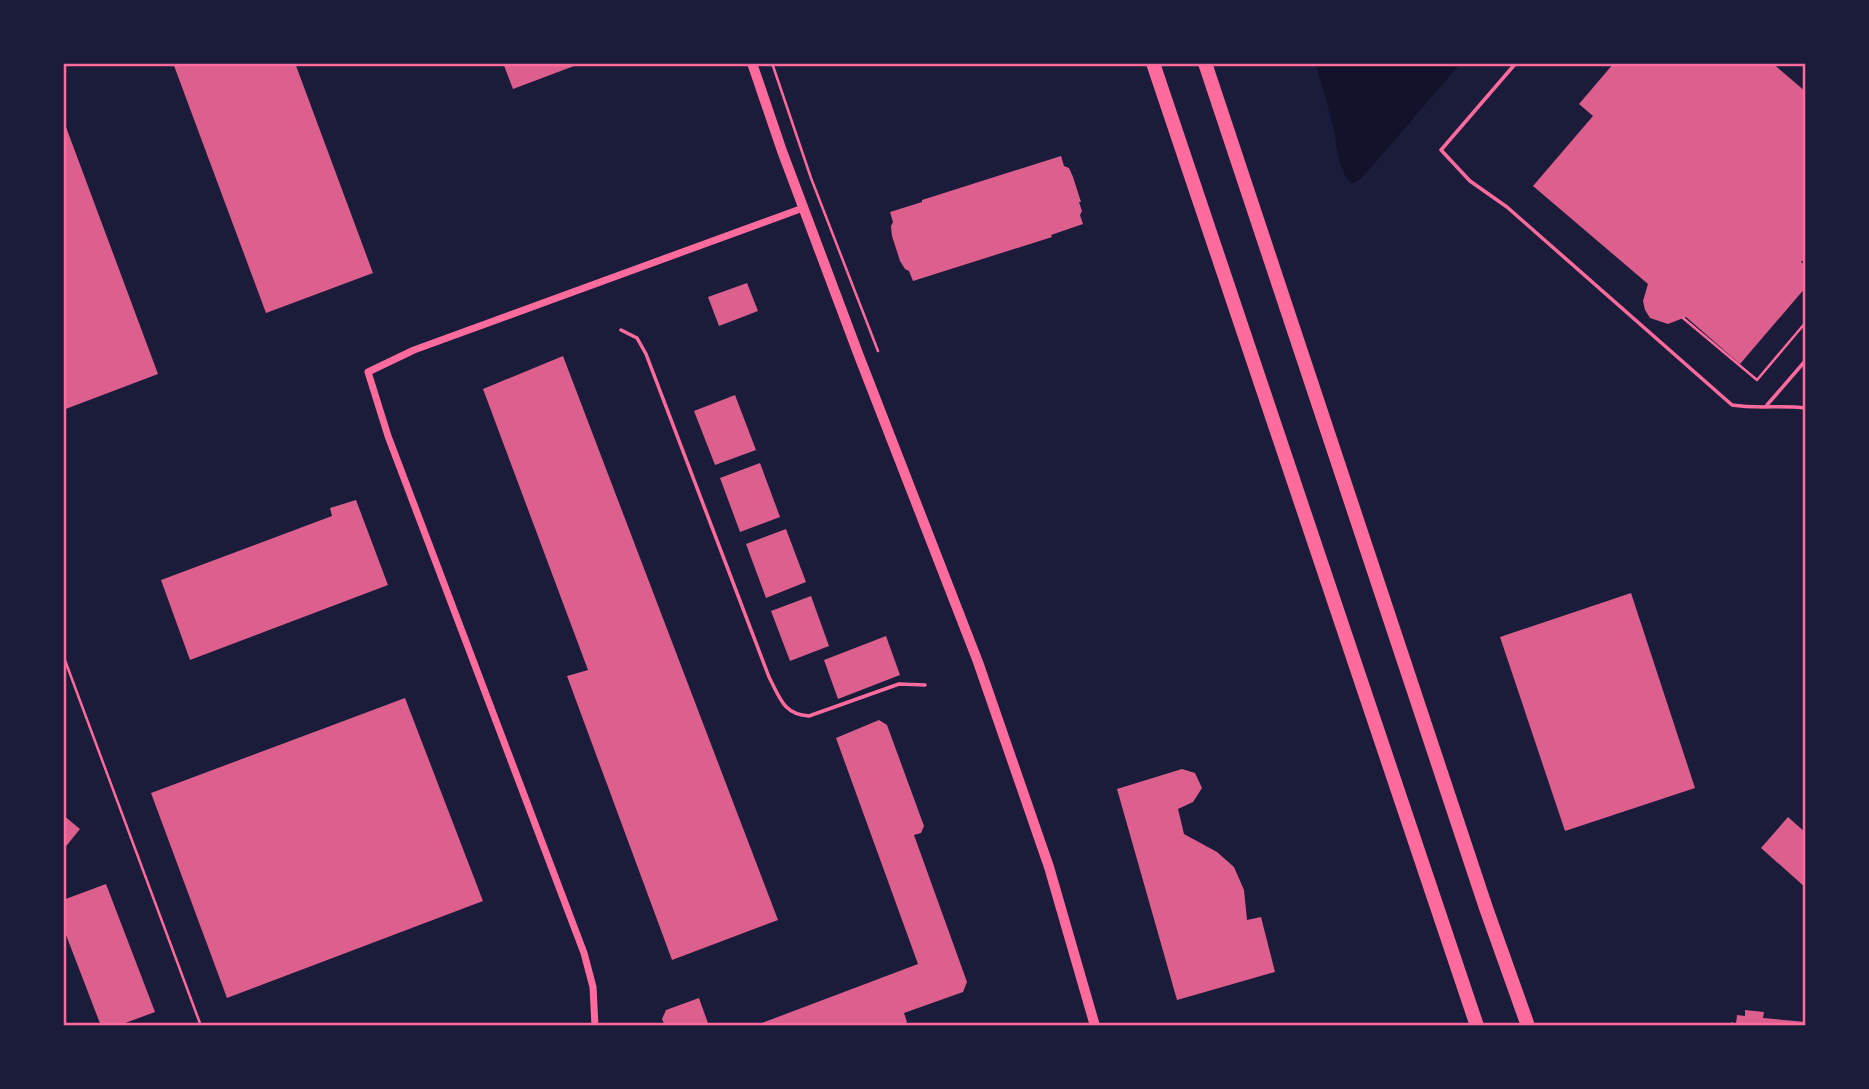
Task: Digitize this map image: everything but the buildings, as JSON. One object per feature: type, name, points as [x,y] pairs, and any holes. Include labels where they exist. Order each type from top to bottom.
[{"type":"highway","points":[[1153,63],[1475,1026]]},
{"type":"highway","points":[[1205,63],[1486,908],[1528,1026]]},
{"type":"street","points":[[752,63],[803,208],[978,662],[1049,867],[1095,1026]]},
{"type":"street","points":[[594,1026],[593,987],[583,953],[388,436],[368,372],[414,350],[803,208]]},
{"type":"lane","points":[[1516,63],[1441,150],[1471,181],[1507,207],[1732,405],[1754,408],[1767,405],[1806,408]]},
{"type":"lane","points":[[621,330],[637,338],[646,354],[769,677],[785,707],[794,715],[809,716],[899,684],[925,685]]},
{"type":"lane","points":[[1767,405],[1806,360]]},
{"type":"path","points":[[772,63],[811,177],[878,351]]},
{"type":"path","points":[[1683,318],[1757,380],[1806,323]]},
{"type":"path","points":[[63,655],[201,1026]]},
{"type":"shaded area","points":[[1315,63],[1461,63],[1361,179],[1352,184],[1340,163],[1332,122]]}]
